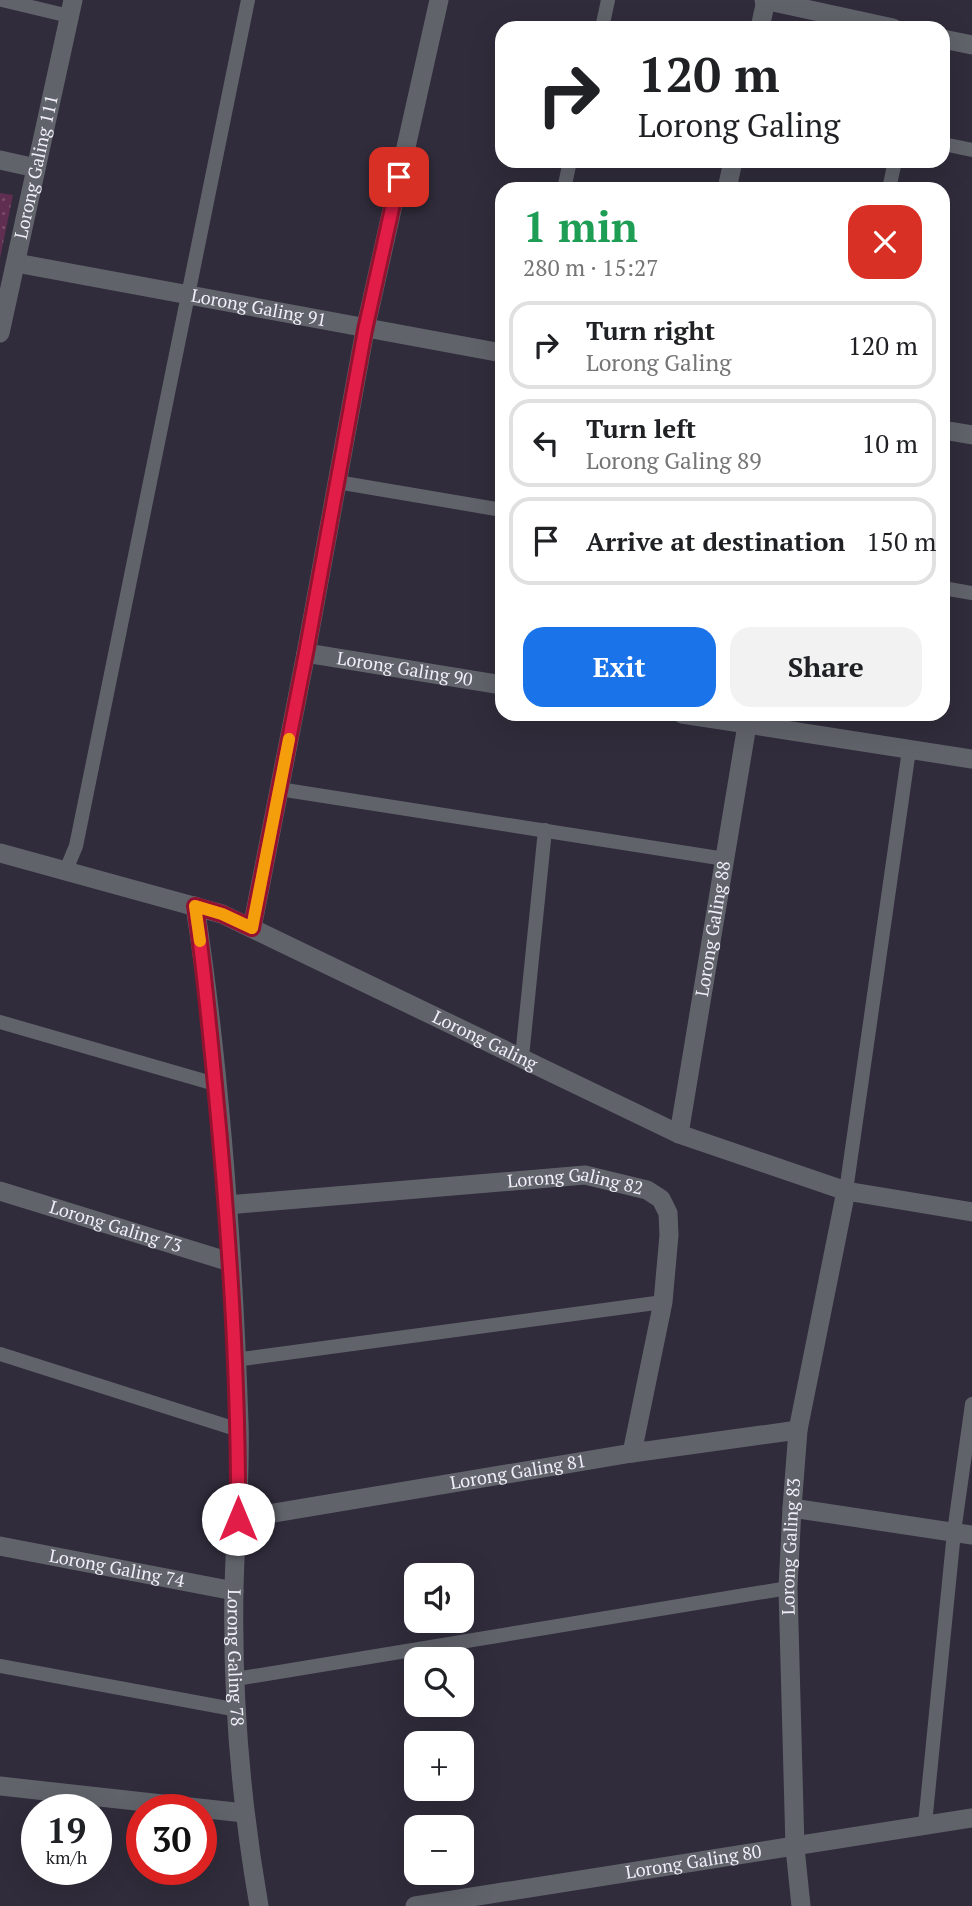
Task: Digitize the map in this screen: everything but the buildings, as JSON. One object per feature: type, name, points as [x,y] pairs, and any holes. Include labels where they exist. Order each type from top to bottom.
[{"type":"street","points":[[252,928],[365,330],[439,0]]},
{"type":"street","points":[[761,21],[765,0],[861,21]]},
{"type":"street","name":"Lorong Galing 111","points":[[0,334],[71,8]]},
{"type":"street","points":[[950,40],[972,45]]},
{"type":"street","points":[[0,160],[36,168]]},
{"type":"street","name":"Lorong Galing 91","points":[[16,262],[365,330],[495,352]]},
{"type":"street","points":[[950,431],[972,435]]},
{"type":"street","name":"Lorong Galing 90","points":[[306,653],[495,684]]},
{"type":"street","points":[[728,721],[972,759]]},
{"type":"street","name":"Lorong Galing 88","points":[[680,1134],[747,724]]},
{"type":"street","name":"Lorong Galing","points":[[0,853],[222,914],[680,1134],[846,1191],[972,1212]]},
{"type":"street","name":"Lorong Galing 78","points":[[195,906],[204,967],[227,1205],[239,1430],[234,1591],[236,1679],[244,1813],[259,1906]]},
{"type":"street","name":"Lorong Galing 82","points":[[227,1205],[584,1175],[647,1190],[661,1199],[668,1213],[663,1302],[632,1452]]},
{"type":"street","name":"Lorong Galing 73","points":[[0,1191],[230,1262]]},
{"type":"street","name":"Lorong Galing 83","points":[[800,1906],[795,1848],[788,1588],[792,1508],[798,1430],[846,1191]]},
{"type":"street","name":"Lorong Galing 81","points":[[238,1519],[632,1452],[798,1430]]},
{"type":"street","points":[[792,1508],[963,1533]]},
{"type":"street","name":"Lorong Galing 74","points":[[0,1546],[234,1591]]},
{"type":"street","points":[[0,1786],[244,1813]]},
{"type":"street","name":"Lorong Galing 80","points":[[415,1906],[972,1818]]},
{"type":"lane","points":[[2,0],[71,8]]},
{"type":"lane","points":[[66,870],[76,846],[248,0]]},
{"type":"lane","points":[[604,21],[608,0]]},
{"type":"lane","points":[[950,145],[972,150]]},
{"type":"lane","points":[[337,482],[495,509]]},
{"type":"lane","points":[[950,589],[972,593]]},
{"type":"lane","points":[[846,1191],[909,750]]},
{"type":"lane","points":[[279,789],[725,859]]},
{"type":"lane","points":[[522,1056],[545,831]]},
{"type":"lane","points":[[0,1022],[215,1084]]},
{"type":"lane","points":[[235,1360],[663,1302]]},
{"type":"lane","points":[[0,1354],[239,1430]]},
{"type":"lane","points":[[925,1824],[963,1533],[972,1404]]},
{"type":"lane","points":[[236,1679],[788,1588]]},
{"type":"lane","points":[[0,1666],[238,1710]]},
{"type":"shaded area","points":[[0,193],[13,195],[0,258]]},
{"type":"slow traffic","points":[[200,941],[195,906],[222,914],[252,928],[289,739]]},
{"type":"route","points":[[238,1519],[239,1422],[227,1205],[204,967],[195,906],[222,914],[252,928],[365,330],[399,177]]}]
